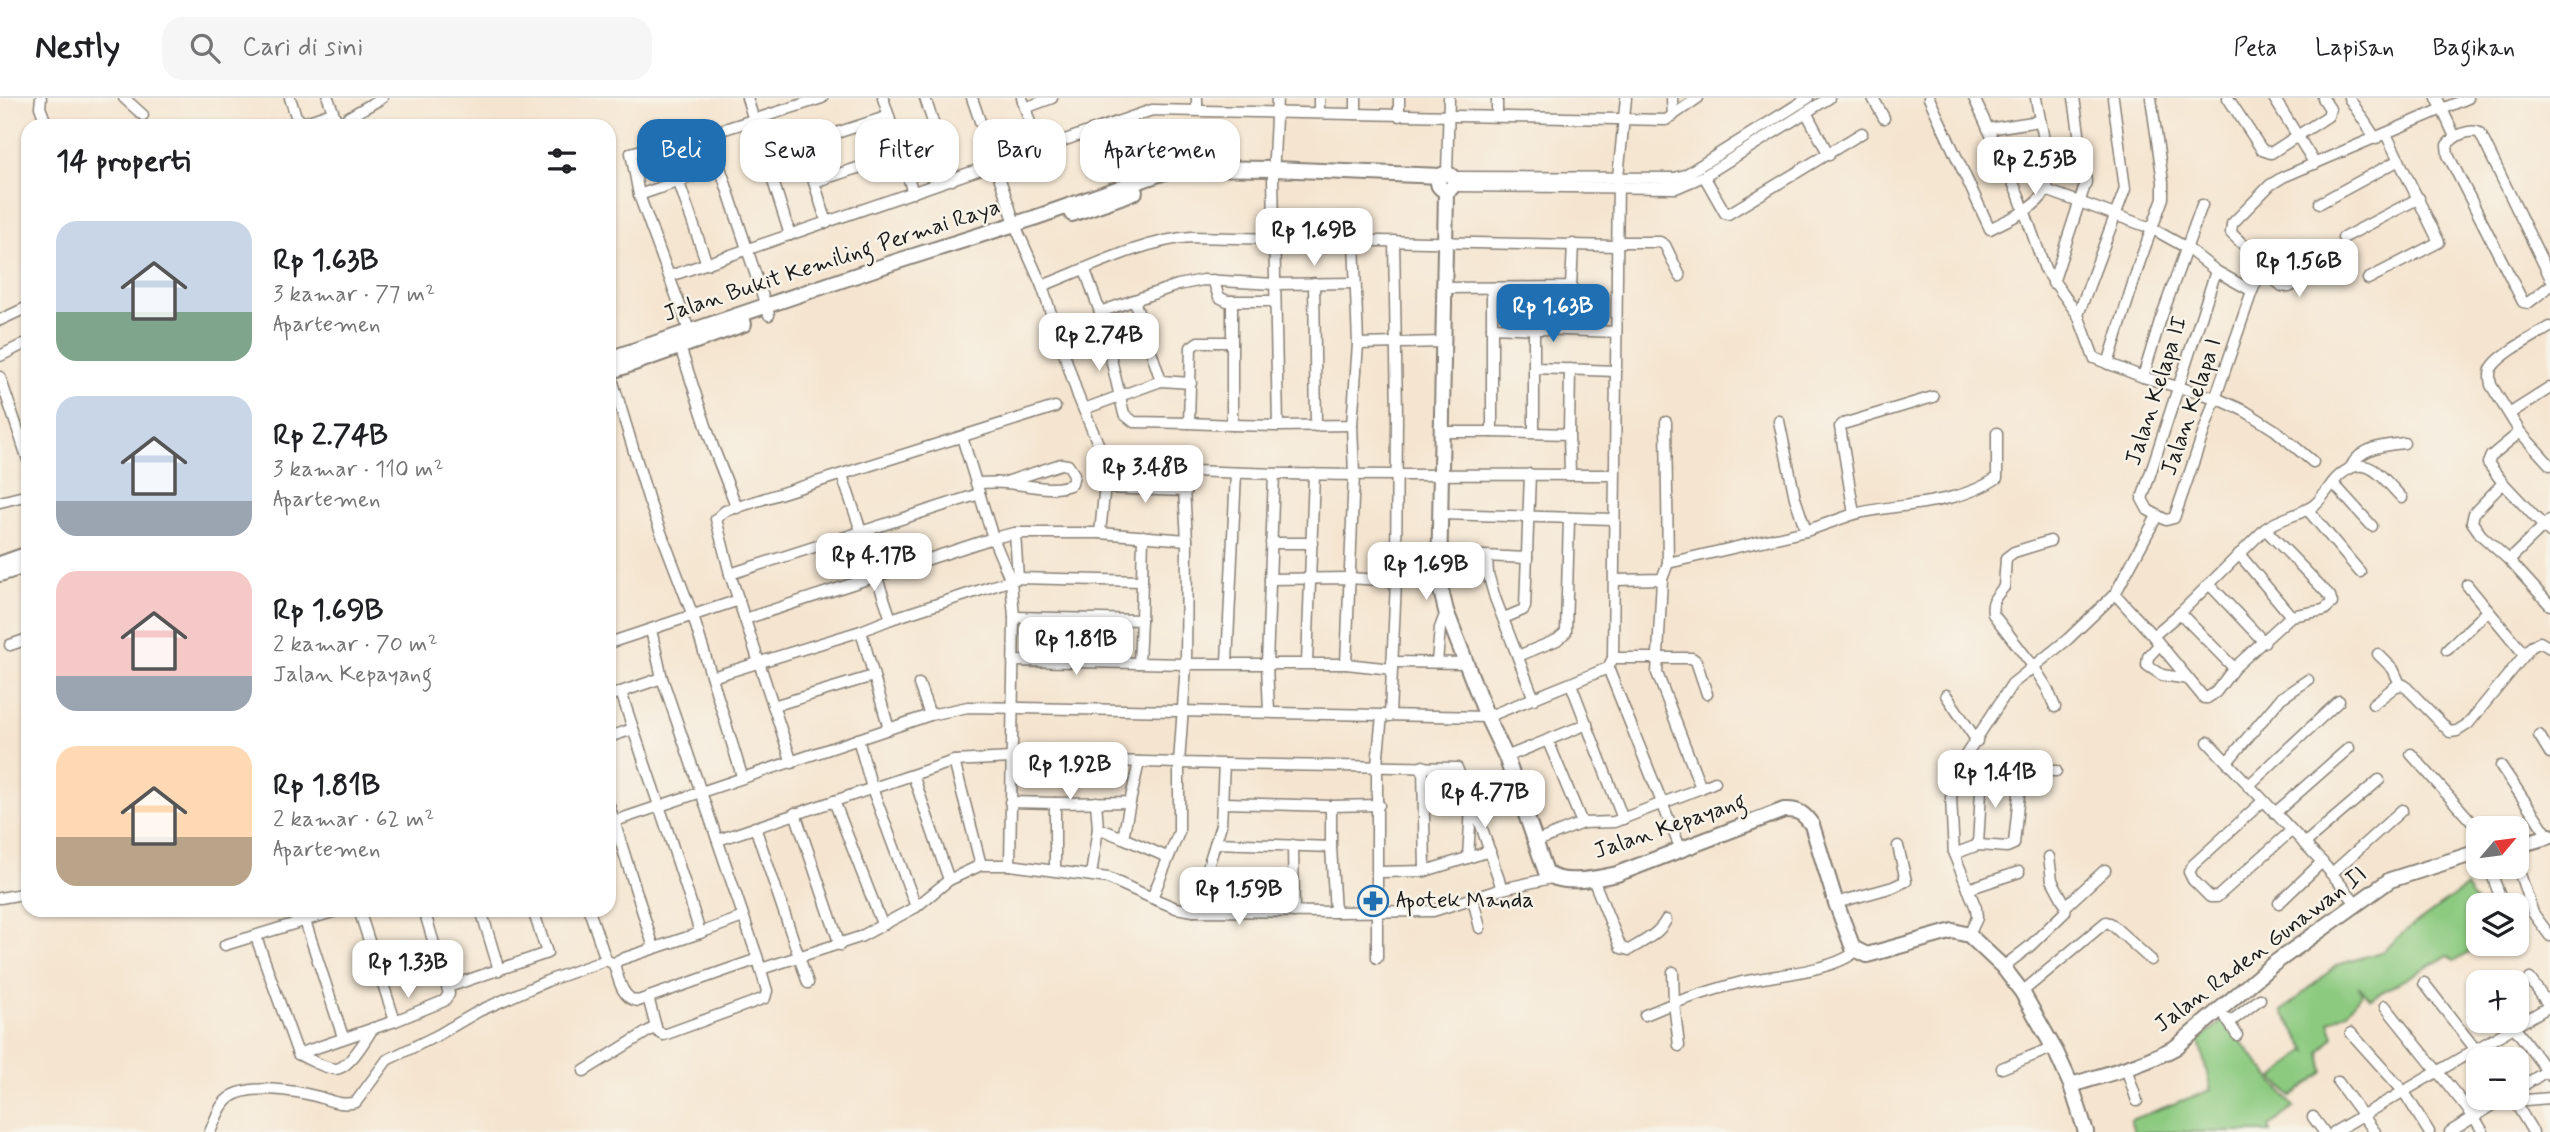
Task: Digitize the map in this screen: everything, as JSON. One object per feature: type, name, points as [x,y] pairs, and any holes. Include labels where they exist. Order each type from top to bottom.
[{"type":"street","points":[[41,98],[40,107],[44,119]]},
{"type":"street","points":[[124,98],[143,115]]},
{"type":"street","points":[[290,98],[299,119]]},
{"type":"street","points":[[328,98],[337,119]]},
{"type":"street","points":[[346,119],[382,98]]},
{"type":"street","points":[[747,98],[754,119]]},
{"type":"street","points":[[760,119],[798,102],[822,98]]},
{"type":"street","points":[[883,98],[890,119]]},
{"type":"street","points":[[925,98],[932,119]]},
{"type":"street","points":[[972,98],[979,119]]},
{"type":"street","points":[[1024,103],[1052,98]]},
{"type":"street","points":[[1148,98],[1152,110]]},
{"type":"street","points":[[1198,98],[1198,110]]},
{"type":"street","points":[[1234,111],[1235,98]]},
{"type":"street","points":[[1277,98],[1274,301],[1278,426]]},
{"type":"street","points":[[1319,98],[1319,113]]},
{"type":"street","points":[[1356,98],[1356,114]]},
{"type":"street","points":[[1399,98],[1399,116]]},
{"type":"street","points":[[761,969],[840,946],[916,907],[949,880],[981,865],[1010,865],[1108,878],[1176,908],[1194,911],[1433,912],[1502,889],[1551,878],[1542,867],[1506,757],[1487,717],[1446,611],[1439,582],[1449,98]]},
{"type":"street","points":[[1497,98],[1497,116]]},
{"type":"street","points":[[616,821],[742,776],[792,763],[930,715],[968,707],[1487,717],[1608,668],[1613,658],[1615,580],[1613,519],[1618,182],[1626,98]]},
{"type":"street","points":[[1672,98],[1674,116]]},
{"type":"street","points":[[1066,140],[1152,110],[1666,120],[1697,98]]},
{"type":"street","points":[[1446,182],[1618,182],[1675,178],[1685,175],[1808,98]]},
{"type":"street","points":[[1618,182],[1676,188],[1704,176],[1829,98]]},
{"type":"street","points":[[1873,98],[1884,118]]},
{"type":"street","points":[[1928,98],[1990,229],[2024,211],[2046,190],[2048,180],[2036,98]]},
{"type":"street","points":[[1974,98],[2024,211],[2041,259],[2053,283],[2078,315],[2091,353],[2097,360],[2143,377],[2216,398],[2258,418],[2313,462]]},
{"type":"street","points":[[2053,283],[2086,182],[2074,98]]},
{"type":"street","points":[[2078,315],[2125,189],[2113,98]]},
{"type":"street","points":[[2108,364],[2163,198],[2151,98]]},
{"type":"street","points":[[2228,98],[2267,153],[2275,152],[2329,116],[2330,109],[2323,98]]},
{"type":"street","points":[[2274,98],[2315,164]]},
{"type":"street","points":[[2349,98],[2376,139]]},
{"type":"street","points":[[2437,98],[2455,137]]},
{"type":"street","points":[[2339,260],[2289,287],[2282,286],[2262,270],[2257,259],[2231,233],[2232,224],[2276,181],[2468,98]]},
{"type":"street","points":[[315,119],[332,113]]},
{"type":"street","points":[[1806,113],[1829,155]]},
{"type":"street","points":[[841,132],[889,116]]},
{"type":"street","points":[[1988,129],[2039,121]]},
{"type":"street","points":[[2550,277],[2480,133],[2470,131],[2455,137],[2447,145],[2448,156],[2523,302],[2528,303],[2550,286]]},
{"type":"street","points":[[1704,176],[1728,214],[1862,133]]},
{"type":"street","points":[[2368,279],[2439,242],[2386,134]]},
{"type":"street","points":[[637,151],[631,153],[639,195],[690,332]]},
{"type":"street","points":[[2004,166],[2045,158]]},
{"type":"street","points":[[2320,203],[2399,160]]},
{"type":"street","name":"Jalan Bukit Kemiling Permai Raya","points":[[616,357],[845,287],[1017,228],[1101,205],[1168,180],[1274,173],[1446,182]]},
{"type":"street","points":[[639,195],[673,182]]},
{"type":"street","points":[[679,182],[707,264]]},
{"type":"street","points":[[725,182],[768,310]]},
{"type":"street","points":[[773,182],[790,235]]},
{"type":"street","points":[[814,182],[827,223]]},
{"type":"street","points":[[910,182],[914,193]]},
{"type":"street","points":[[670,276],[946,182]]},
{"type":"street","points":[[1000,182],[1042,286],[1084,409],[1107,465],[1100,533]]},
{"type":"street","points":[[2046,190],[2151,228],[2252,291]]},
{"type":"street","points":[[2343,239],[2419,198]]},
{"type":"street","points":[[2143,377],[2202,205]]},
{"type":"street","points":[[1042,286],[1175,238],[1573,244],[1660,242],[1665,245],[1680,276]]},
{"type":"street","points":[[1346,664],[1354,474],[1352,425],[1358,344],[1354,240]]},
{"type":"street","points":[[1377,958],[1377,765],[1392,666],[1396,581],[1394,241]]},
{"type":"street","points":[[1571,329],[1573,244]]},
{"type":"street","points":[[1085,270],[1100,312],[1124,414],[1134,422],[1352,425]]},
{"type":"street","name":"Jalan Kelapa I","points":[[2157,516],[2169,521],[2174,518],[2252,291],[2262,270]]},
{"type":"street","name":"Jalan Kelapa II","points":[[2157,516],[2144,506],[2142,499],[2216,271]]},
{"type":"street","points":[[1100,312],[1178,285],[1203,280],[1275,284],[1354,283]]},
{"type":"street","points":[[1213,280],[1219,297],[1232,301],[1274,301]]},
{"type":"street","points":[[1314,283],[1316,426]]},
{"type":"street","points":[[1444,288],[1572,287]]},
{"type":"street","points":[[1492,288],[1492,432]]},
{"type":"street","points":[[1134,300],[1161,382]]},
{"type":"street","points":[[1231,425],[1232,301]]},
{"type":"street","points":[[0,320],[21,310]]},
{"type":"street","name":"Jalan Bukit Kemiling Permai Raya","points":[[616,369],[680,347],[768,310]]},
{"type":"street","points":[[1492,327],[1616,332]]},
{"type":"street","points":[[2550,327],[2498,361],[2490,372],[2491,385],[2520,432],[2550,466]]},
{"type":"street","points":[[1534,328],[1534,433]]},
{"type":"street","points":[[1189,423],[1193,344],[1232,342]]},
{"type":"street","points":[[1358,344],[1443,342]]},
{"type":"street","points":[[0,356],[21,346]]},
{"type":"street","points":[[680,347],[713,447],[737,508]]},
{"type":"street","points":[[1534,368],[1616,371]]},
{"type":"street","points":[[1570,369],[1570,475]]},
{"type":"street","points":[[0,377],[21,439]]},
{"type":"street","points":[[1084,409],[1161,382],[1191,383]]},
{"type":"street","points":[[2509,414],[2549,390]]},
{"type":"street","points":[[616,394],[649,501],[693,616],[742,776]]},
{"type":"street","points":[[1854,513],[1840,427],[1933,397]]},
{"type":"street","points":[[792,763],[730,574],[716,519],[725,511],[1055,407]]},
{"type":"street","points":[[1779,421],[1795,498],[1806,531]]},
{"type":"street","points":[[1666,422],[1668,563],[1662,579],[1657,673],[1701,788]]},
{"type":"street","points":[[1441,432],[1569,434]]},
{"type":"street","points":[[2509,560],[2548,526],[2490,468],[2488,460],[2520,432]]},
{"type":"street","points":[[1668,563],[1806,531],[1854,513],[1958,495],[1988,484],[1997,478],[1997,433]]},
{"type":"street","points":[[962,437],[993,538],[1015,579]]},
{"type":"street","points":[[2188,679],[2162,675],[2147,665],[2156,640],[2180,612],[2264,529],[2320,500],[2333,483],[2351,467],[2354,460],[2365,452],[2404,443]]},
{"type":"street","points":[[730,574],[861,532],[977,489],[1061,464],[1068,465],[1074,474],[1074,482],[1069,486],[1039,487],[1003,483]]},
{"type":"street","points":[[1107,465],[1183,472],[1274,474],[1614,475]]},
{"type":"street","points":[[2351,467],[2365,465],[2374,468],[2402,498]]},
{"type":"street","points":[[1152,898],[1179,831],[1178,763],[1186,664],[1187,540],[1183,472]]},
{"type":"street","points":[[1227,662],[1236,473]]},
{"type":"street","points":[[1269,712],[1267,664],[1274,474]]},
{"type":"street","points":[[1307,663],[1314,474]]},
{"type":"street","points":[[1504,618],[1525,607],[1530,474]]},
{"type":"street","points":[[842,475],[891,619]]},
{"type":"street","points":[[2333,483],[2372,526]]},
{"type":"street","points":[[2503,483],[2472,517],[2481,535],[2509,560],[2550,605]]},
{"type":"street","points":[[1105,488],[1186,491]]},
{"type":"street","points":[[0,502],[21,497]]},
{"type":"street","points":[[2307,509],[2360,572]]},
{"type":"street","points":[[1441,514],[1613,519]]},
{"type":"street","points":[[1969,935],[1977,918],[1954,854],[1951,799],[1956,770],[2012,684],[2068,639],[2115,594],[2157,516]]},
{"type":"street","points":[[1518,656],[1557,640],[1566,632],[1569,518]]},
{"type":"street","points":[[2115,594],[2204,698],[2207,698],[2216,692],[2234,668],[2291,616],[2324,610],[2332,600],[2264,529]]},
{"type":"street","points":[[745,619],[1015,533],[1100,533],[1187,540]]},
{"type":"street","points":[[1010,865],[1015,533]]},
{"type":"street","points":[[1139,663],[1143,536]]},
{"type":"street","points":[[2050,541],[2014,552],[2006,558],[2004,587],[1998,592],[1992,605],[1993,614],[2048,688],[2055,708]]},
{"type":"street","points":[[1271,542],[1312,543]]},
{"type":"street","points":[[1441,554],[1527,558]]},
{"type":"street","points":[[2239,554],[2291,616]]},
{"type":"street","points":[[0,564],[21,556]]},
{"type":"street","points":[[1487,557],[1488,574],[1495,598],[1534,699]]},
{"type":"street","points":[[0,574],[21,567]]},
{"type":"street","points":[[1270,579],[1349,578],[1439,582]]},
{"type":"street","points":[[712,677],[1015,579],[1142,581]]},
{"type":"street","points":[[1615,580],[1662,579]]},
{"type":"street","points":[[2209,584],[2264,642]]},
{"type":"street","points":[[2467,585],[2524,654]]},
{"type":"street","points":[[616,641],[739,600]]},
{"type":"street","points":[[1437,663],[1440,628],[1446,611]]},
{"type":"street","points":[[2446,650],[2488,611]]},
{"type":"street","points":[[2180,612],[2234,668]]},
{"type":"street","points":[[1014,617],[1141,620]]},
{"type":"street","points":[[648,997],[655,1027],[664,1035],[765,998],[767,991],[662,678],[651,630]]},
{"type":"street","points":[[861,631],[889,729]]},
{"type":"street","points":[[10,645],[21,641]]},
{"type":"street","points":[[2378,653],[2393,669],[2400,684],[2413,692],[2450,732],[2453,732],[2468,724],[2524,654],[2540,642],[2550,648]]},
{"type":"street","points":[[1613,658],[1692,658],[1696,662],[1707,694]]},
{"type":"street","points":[[1013,661],[1392,666],[1468,663]]},
{"type":"street","points":[[1608,668],[1681,850]]},
{"type":"street","points":[[773,706],[873,676]]},
{"type":"street","points":[[616,694],[662,678]]},
{"type":"street","points":[[2227,762],[2281,698],[2308,680]]},
{"type":"street","points":[[919,684],[930,715]]},
{"type":"street","points":[[1571,684],[1623,819]]},
{"type":"street","points":[[2373,704],[2400,684]]},
{"type":"street","points":[[621,692],[661,806],[700,933]]},
{"type":"street","points":[[1946,695],[1977,741]]},
{"type":"street","points":[[2248,786],[2339,701]]},
{"type":"street","points":[[1506,757],[1587,724]]},
{"type":"street","points":[[616,735],[633,729]]},
{"type":"street","points":[[2539,735],[2550,753]]},
{"type":"street","points":[[858,739],[872,788],[916,907]]},
{"type":"street","points":[[1548,741],[1582,823]]},
{"type":"street","points":[[2208,742],[2322,862],[2356,903]]},
{"type":"street","points":[[2275,813],[2349,748]]},
{"type":"street","points":[[2411,754],[2466,816]]},
{"type":"street","points":[[718,840],[954,761],[1011,758],[1457,768],[1472,801],[1502,889]]},
{"type":"street","points":[[954,761],[981,865]]},
{"type":"street","points":[[1123,838],[1139,762]]},
{"type":"street","points":[[1194,911],[1221,825],[1224,764]]},
{"type":"street","points":[[2501,765],[2549,836],[2529,842]]},
{"type":"street","points":[[1423,766],[1426,871]]},
{"type":"street","points":[[1954,854],[1978,845],[2007,847],[2014,844],[2021,774],[2026,770],[2056,771]]},
{"type":"street","points":[[1978,845],[1982,772]]},
{"type":"street","points":[[913,775],[949,880]]},
{"type":"street","points":[[2304,844],[2379,780]]},
{"type":"street","points":[[1535,842],[1582,823],[1614,822],[1623,819],[1715,782]]},
{"type":"street","points":[[834,801],[883,924]]},
{"type":"street","points":[[1468,858],[1472,801]]},
{"type":"street","points":[[2263,801],[2193,865],[2189,872],[2193,880],[2210,897],[2222,895],[2291,831]]},
{"type":"street","points":[[1010,802],[1130,802]]},
{"type":"street","points":[[1091,875],[1098,828],[1096,802]]},
{"type":"street","points":[[1055,803],[1055,870]]},
{"type":"street","points":[[1224,803],[1331,806],[1379,804]]},
{"type":"street","points":[[1331,806],[1335,912]]},
{"type":"street","name":"Jalan Kepayang","points":[[1551,878],[1593,879],[1617,874],[1784,810],[1797,810],[1807,817],[1812,825],[1850,943],[1857,950]]},
{"type":"street","points":[[2331,874],[2402,810]]},
{"type":"street","points":[[796,813],[840,946]]},
{"type":"street","points":[[755,827],[808,983]]},
{"type":"street","points":[[1098,828],[1167,857]]},
{"type":"street","points":[[616,834],[654,948]]},
{"type":"street","points":[[1216,843],[1331,847]]},
{"type":"street","points":[[1293,845],[1294,912]]},
{"type":"street","points":[[1836,903],[1894,887],[1906,881],[1898,846]]},
{"type":"street","points":[[1379,872],[1426,871],[1490,851]]},
{"type":"street","name":"Jalan Raden Gunawan II","points":[[2071,1085],[2126,1068],[2176,1047],[2272,965],[2390,880],[2466,856]]},
{"type":"street","points":[[2003,967],[2029,947],[2065,912],[2066,906],[2050,875],[2049,857]]},
{"type":"street","points":[[2279,903],[2322,862]]},
{"type":"street","points":[[2066,906],[2105,870]]},
{"type":"street","points":[[1968,889],[2020,872]]},
{"type":"street","points":[[1593,879],[1621,948],[1629,950],[1648,939],[1666,920]]},
{"type":"street","points":[[2521,879],[2532,913],[2550,936]]},
{"type":"street","points":[[0,898],[21,894]]},
{"type":"street","points":[[1473,899],[1480,928]]},
{"type":"street","points":[[225,945],[317,917]]},
{"type":"street","points":[[361,917],[395,1021]]},
{"type":"street","points":[[298,1054],[444,1001],[449,994],[448,987],[426,917]]},
{"type":"street","points":[[483,917],[499,970]]},
{"type":"street","points":[[448,987],[547,953],[535,917]]},
{"type":"street","points":[[592,917],[629,999],[638,1001],[758,959]]},
{"type":"street","points":[[210,1132],[228,1099],[237,1093],[250,1090],[310,1095],[343,1104],[356,1102],[387,1060],[479,1011],[547,981],[743,917]]},
{"type":"street","points":[[305,921],[342,1037]]},
{"type":"street","points":[[2022,992],[2106,922],[2151,960]]},
{"type":"street","points":[[1645,1015],[1674,1003],[1743,982],[1833,964],[1849,958],[1857,950],[1867,955],[1953,931],[1969,935],[2003,967],[2022,992],[2071,1085],[2085,1132]]},
{"type":"street","points":[[256,937],[298,1054],[340,1068],[347,1064],[373,1028]]},
{"type":"street","points":[[1672,972],[1679,1046]]},
{"type":"street","points":[[2529,1016],[2550,1007],[2530,979]]},
{"type":"street","points":[[2424,983],[2474,1047]]},
{"type":"street","points":[[2229,1023],[2260,999]]},
{"type":"street","points":[[2385,1006],[2474,1117],[2483,1132]]},
{"type":"street","points":[[2220,1010],[2237,1035]]},
{"type":"street","points":[[584,1072],[655,1027]]},
{"type":"street","points":[[2351,1033],[2404,1092],[2429,1132]]},
{"type":"street","points":[[2479,1047],[2499,1033]]},
{"type":"street","points":[[2519,1033],[2549,1071],[2529,1083]]},
{"type":"street","points":[[2001,1068],[2053,1047]]},
{"type":"street","points":[[2334,1132],[2466,1055]]},
{"type":"street","points":[[2126,1068],[2137,1101]]},
{"type":"street","points":[[2338,1083],[2375,1132]]},
{"type":"street","points":[[2529,1099],[2550,1098]]},
{"type":"street","points":[[2450,1132],[2488,1110]]},
{"type":"street","points":[[2518,1110],[2533,1132]]},
{"type":"street","points":[[2313,1117],[2324,1132]]},
{"type":"green space","points":[[2466,887],[2470,893],[2466,893],[2466,954],[2454,961],[2447,956],[2371,998],[2358,986],[2363,992],[2347,1012],[2329,1022],[2334,1036],[2320,1053],[2324,1072],[2291,1097],[2274,1078],[2305,1051],[2308,1052],[2282,1011],[2337,965],[2384,951],[2396,938]]},
{"type":"green space","points":[[2224,1020],[2294,1107],[2269,1127],[2270,1132],[2134,1132],[2130,1120],[2211,1090],[2199,1040]]},
{"type":"place","name":"Apotek Manda","points":[[1373,901]]}]
